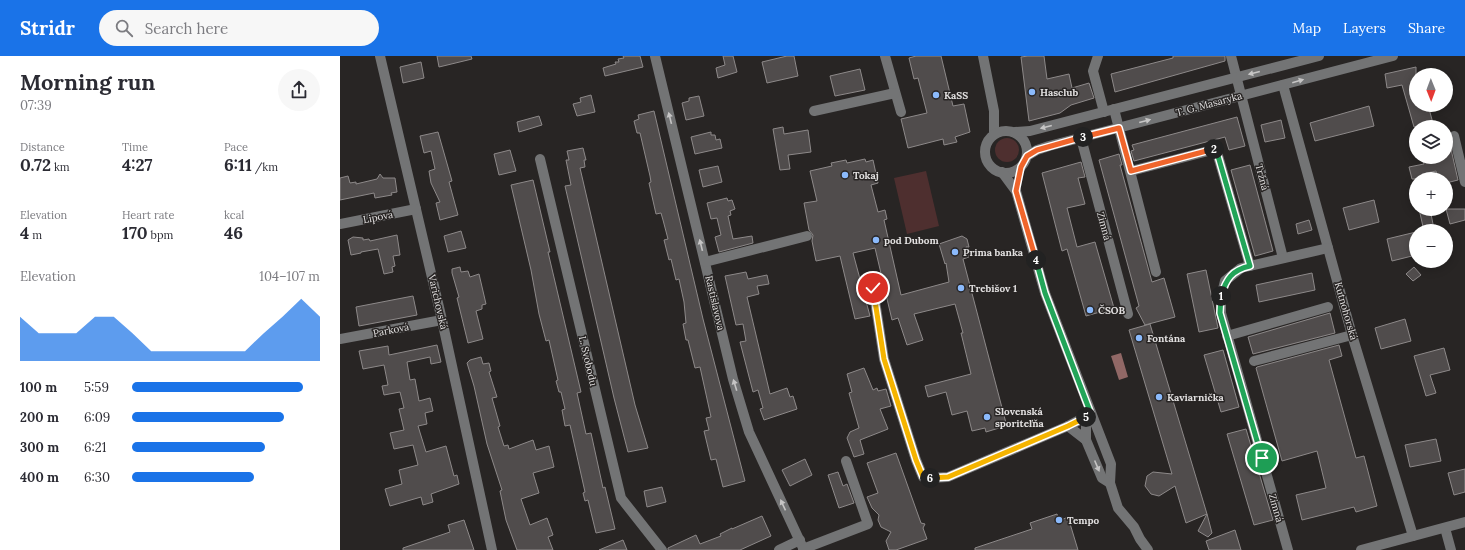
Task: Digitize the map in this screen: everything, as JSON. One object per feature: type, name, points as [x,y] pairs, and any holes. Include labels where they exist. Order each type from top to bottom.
[{"type":"street","name":"Varichovská","points":[[380,56],[442,320],[492,550]]},
{"type":"street","name":"Rastislavova","points":[[656,56],[733,380],[749,432],[802,547]]},
{"type":"street","points":[[886,56],[901,112]]},
{"type":"street","points":[[983,56],[994,111],[994,134]]},
{"type":"street","points":[[1098,56],[1093,71],[1104,112]]},
{"type":"street","name":"Tržná","points":[[1231,56],[1240,96],[1283,258]]},
{"type":"street","points":[[1316,56],[1319,75]]},
{"type":"street","name":"T. G. Masaryka","points":[[1012,131],[1030,131],[1316,56]]},
{"type":"street","name":"T. G. Masaryka","points":[[1027,156],[1037,150],[1049,146],[1393,56]]},
{"type":"street","name":"Kutnohorská","points":[[1282,85],[1352,335],[1413,536]]},
{"type":"street","points":[[814,111],[896,93]]},
{"type":"street","points":[[1114,109],[1156,272]]},
{"type":"street","points":[[994,111],[1012,131],[1021,136],[1026,142],[1028,149],[1027,156],[1021,167],[1016,191]]},
{"type":"street","points":[[1012,131],[1000,131],[994,134],[988,142],[986,156],[990,165],[998,171],[1010,172],[1021,167]]},
{"type":"street","points":[[1454,136],[1465,182]]},
{"type":"street","name":"Zimná","points":[[1081,138],[1128,314]]},
{"type":"street","points":[[1131,171],[1216,149],[1250,266],[1328,248]]},
{"type":"street","name":"L. Svobodu","points":[[540,159],[621,498],[662,550]]},
{"type":"street","points":[[1002,172],[1016,191],[1045,293],[1111,464],[1110,483],[1118,508],[1134,527],[1148,550]]},
{"type":"street","name":"Lipová","points":[[340,224],[416,209]]},
{"type":"street","points":[[705,262],[807,236]]},
{"type":"street","name":"Zimná","points":[[1250,266],[1240,268],[1225,281],[1221,297],[1220,313],[1288,550]]},
{"type":"street","points":[[873,288],[884,359],[916,460],[923,477],[948,477],[1068,426],[1091,414]]},
{"type":"street","points":[[1227,336],[1328,307]]},
{"type":"street","name":"Parková","points":[[340,339],[442,320]]},
{"type":"street","points":[[1254,361],[1352,335]]},
{"type":"street","points":[[1091,414],[1086,426],[1086,440],[1102,478],[1110,483]]},
{"type":"street","points":[[1068,426],[1086,440]]},
{"type":"street","points":[[779,550],[802,547],[868,524],[846,461]]},
{"type":"street","points":[[1361,550],[1465,522]]},
{"type":"street","points":[[1445,528],[1451,550]]},
{"type":"street","points":[[1140,539],[1140,550]]},
{"type":"shaded area","points":[[1007,138],[1016,141],[1019,150],[1016,159],[1007,162],[998,159],[995,150],[998,141]]},
{"type":"shaded area","points":[[926,171],[939,226],[907,234],[894,178]]},
{"type":"shaded area","points":[[1121,353],[1128,377],[1119,380],[1111,356]]},
{"type":"building","points":[[437,56],[471,56],[472,59],[439,67]]},
{"type":"building","points":[[623,56],[640,56],[643,67],[605,76],[603,68],[616,64],[615,62],[619,62],[618,59],[624,58]]},
{"type":"building","points":[[723,56],[733,56],[737,72],[718,78],[716,68],[725,65]]},
{"type":"building","points":[[787,56],[794,56],[798,76],[767,83],[762,62]]},
{"type":"building","name":"KaSS","points":[[916,56],[941,56],[953,106],[964,104],[970,132],[955,137],[957,142],[944,145],[943,139],[908,148],[901,119],[927,113],[918,78],[914,79],[909,58]]},
{"type":"building","points":[[1044,56],[1047,79],[1069,74],[1072,88],[1089,83],[1094,98],[1071,105],[1060,113],[1029,121],[1021,57]]},
{"type":"building","points":[[1173,56],[1225,56],[1225,61],[1115,92],[1111,74],[1173,58]]},
{"type":"building","points":[[421,62],[424,78],[403,83],[400,67]]},
{"type":"building","points":[[860,69],[865,90],[835,96],[830,76]]},
{"type":"building","points":[[1409,69],[1409,110],[1402,85],[1387,88],[1385,74]]},
{"type":"building","points":[[591,95],[595,112],[577,116],[573,104],[581,102],[580,98]]},
{"type":"building","points":[[699,96],[704,116],[686,120],[682,103],[689,101],[689,98]]},
{"type":"building","points":[[1369,106],[1374,126],[1315,141],[1310,123]]},
{"type":"building","points":[[654,111],[703,319],[745,481],[723,487],[716,459],[711,460],[704,431],[709,430],[706,418],[711,417],[700,367],[695,368],[688,340],[686,340],[683,324],[686,323],[684,302],[679,279],[676,280],[671,259],[669,260],[664,240],[668,239],[661,213],[656,214],[649,183],[651,182],[650,176],[640,133],[637,133],[634,121],[639,119],[638,115]]},
{"type":"building","points":[[1410,112],[1430,112],[1432,120],[1412,120]]},
{"type":"building","points":[[539,116],[542,125],[519,132],[517,122]]},
{"type":"building","points":[[1237,117],[1245,146],[1229,150],[1225,137],[1134,161],[1131,151],[1134,150],[1132,145]]},
{"type":"building","points":[[1281,120],[1285,138],[1265,142],[1261,125]]},
{"type":"building","points":[[783,127],[784,134],[808,130],[811,152],[788,155],[790,169],[780,170],[773,129]]},
{"type":"building","points":[[438,132],[452,181],[449,182],[458,215],[440,220],[436,203],[440,202],[431,183],[429,171],[435,169],[431,151],[424,153],[420,136]]},
{"type":"building","points":[[711,132],[711,135],[715,135],[716,140],[720,139],[722,148],[695,154],[691,137]]},
{"type":"building","points":[[583,148],[586,160],[584,160],[585,167],[580,168],[635,405],[648,448],[628,452],[565,186],[571,185],[566,160],[569,160],[567,151]]},
{"type":"building","points":[[510,150],[516,171],[499,175],[494,154]]},
{"type":"building","points":[[1119,154],[1122,165],[1120,165],[1152,282],[1164,278],[1175,317],[1145,325],[1136,308],[1139,306],[1099,160]]},
{"type":"building","points":[[1453,158],[1458,180],[1453,181],[1453,172],[1410,172],[1409,167],[1424,164],[1453,164]]},
{"type":"building","points":[[865,159],[866,162],[873,160],[878,183],[871,185],[878,212],[885,210],[887,219],[884,220],[901,295],[949,282],[946,263],[945,264],[939,244],[962,236],[967,239],[969,247],[966,247],[969,257],[963,259],[1006,423],[999,425],[999,428],[986,432],[985,428],[972,431],[967,411],[952,415],[946,392],[928,397],[925,386],[971,374],[961,333],[963,333],[955,304],[914,314],[923,340],[907,345],[898,318],[892,320],[875,248],[853,253],[870,316],[855,319],[840,256],[816,261],[812,241],[813,235],[809,230],[804,203],[817,201],[810,171],[832,166],[831,163],[846,160],[847,163]]},
{"type":"building","points":[[1081,162],[1085,177],[1078,178],[1085,204],[1067,208],[1077,247],[1095,242],[1114,308],[1086,316],[1067,249],[1062,251],[1042,173]]},
{"type":"building","points":[[1250,165],[1273,251],[1255,256],[1231,170]]},
{"type":"building","points":[[718,166],[722,182],[703,187],[699,170]]},
{"type":"building","points":[[380,174],[383,178],[395,178],[397,192],[391,193],[392,195],[375,198],[374,193],[340,200],[340,178],[348,176],[350,183],[356,182],[356,184],[377,179]]},
{"type":"building","points":[[533,180],[550,252],[548,252],[581,392],[577,393],[586,434],[591,433],[603,488],[605,487],[615,529],[596,533],[588,500],[585,501],[583,493],[585,492],[570,425],[565,426],[562,410],[565,409],[561,392],[559,392],[556,381],[558,380],[549,340],[546,341],[539,314],[531,270],[511,185]]},
{"type":"building","points":[[727,198],[728,201],[732,200],[735,209],[730,211],[731,215],[728,216],[733,239],[752,236],[753,243],[719,252],[715,237],[721,235],[717,218],[711,219],[707,203]]},
{"type":"building","points":[[1374,200],[1379,222],[1349,230],[1343,208]]},
{"type":"building","points":[[1453,209],[1465,209],[1465,220],[1450,224],[1448,216],[1453,216]]},
{"type":"building","points":[[1421,216],[1431,216],[1433,224],[1422,224]]},
{"type":"building","points":[[1309,220],[1312,230],[1298,234],[1296,224]]},
{"type":"building","points":[[461,231],[466,248],[448,252],[444,236]]},
{"type":"building","points":[[1409,234],[1409,257],[1392,261],[1387,239]]},
{"type":"building","points":[[397,235],[400,255],[393,256],[395,266],[392,267],[393,272],[384,274],[378,249],[351,255],[348,240],[353,237],[363,238],[363,240],[369,239],[370,241]]},
{"type":"building","points":[[460,267],[461,272],[468,271],[470,277],[479,274],[486,304],[482,305],[482,309],[476,311],[483,339],[468,343],[457,298],[459,297],[452,273],[452,269]]},
{"type":"building","points":[[1415,268],[1421,275],[1413,281],[1406,274]]},
{"type":"building","points":[[1206,270],[1218,328],[1199,332],[1187,274]]},
{"type":"building","points":[[746,272],[748,279],[767,275],[769,284],[757,286],[759,294],[747,297],[770,394],[787,388],[790,397],[793,396],[797,409],[764,420],[760,409],[763,408],[758,390],[753,392],[740,342],[746,341],[743,324],[736,325],[725,276]]},
{"type":"building","points":[[1312,273],[1315,290],[1259,302],[1256,285]]},
{"type":"building","points":[[413,296],[417,315],[359,326],[356,307]]},
{"type":"building","points":[[1330,313],[1335,333],[1253,354],[1248,337]]},
{"type":"building","points":[[1405,319],[1411,341],[1381,349],[1375,328]]},
{"type":"building","points":[[1150,324],[1207,514],[1186,523],[1175,486],[1159,496],[1151,494],[1145,486],[1147,476],[1153,472],[1172,474],[1129,330]]},
{"type":"building","points":[[437,345],[441,362],[431,364],[430,357],[407,362],[410,380],[415,379],[419,401],[430,398],[433,411],[425,413],[427,424],[418,426],[426,452],[446,446],[454,476],[457,475],[459,484],[431,494],[433,502],[423,505],[421,497],[390,506],[385,489],[402,484],[399,470],[418,465],[413,445],[394,449],[390,433],[404,430],[399,409],[404,408],[400,392],[384,395],[382,386],[388,385],[384,365],[363,369],[359,351],[388,346],[389,355]]},
{"type":"building","points":[[1339,345],[1342,356],[1329,360],[1356,458],[1364,456],[1377,506],[1356,512],[1354,507],[1302,520],[1296,495],[1326,488],[1317,451],[1282,461],[1256,368]]},
{"type":"building","points":[[1444,348],[1450,370],[1430,375],[1436,393],[1426,396],[1414,356]]},
{"type":"building","points":[[1223,350],[1239,407],[1221,412],[1204,355]]},
{"type":"building","points":[[481,357],[483,364],[489,363],[491,371],[489,372],[497,397],[492,398],[500,426],[498,427],[504,446],[508,445],[509,449],[533,440],[536,450],[549,446],[554,467],[533,473],[539,493],[521,499],[530,525],[547,518],[553,535],[548,537],[553,550],[517,550],[506,520],[500,491],[502,490],[487,444],[474,386],[467,363],[470,360]]},
{"type":"building","points":[[864,368],[873,390],[877,388],[878,391],[886,389],[891,406],[880,409],[888,429],[860,440],[864,454],[854,457],[847,438],[850,432],[859,428],[849,393],[852,392],[847,374]]},
{"type":"building","points":[[1246,429],[1273,520],[1254,525],[1227,434]]},
{"type":"building","points":[[1436,439],[1441,461],[1410,467],[1405,445]]},
{"type":"building","points":[[896,453],[921,523],[925,524],[923,528],[927,539],[896,550],[889,550],[886,541],[891,532],[881,527],[878,520],[879,515],[872,508],[867,497],[878,493],[867,463]]},
{"type":"building","points":[[805,459],[812,475],[790,486],[782,470]]},
{"type":"building","points":[[1465,469],[1465,492],[1454,495],[1448,473]]},
{"type":"building","points":[[838,472],[843,486],[847,484],[854,503],[839,508],[828,475]]},
{"type":"building","points":[[662,487],[666,502],[647,507],[644,491]]},
{"type":"building","points":[[1057,514],[1059,521],[1068,517],[1078,550],[975,550],[975,548],[1032,529],[1030,523]]},
{"type":"building","points":[[1207,514],[1212,533],[1208,537],[1198,531]]},
{"type":"building","points":[[762,516],[771,536],[740,550],[668,550],[668,548],[696,535],[700,544],[721,536],[720,534],[732,528]]},
{"type":"building","points":[[464,520],[474,550],[403,550],[403,548],[450,532],[448,525]]},
{"type":"building","points":[[1235,530],[1241,550],[1209,550],[1206,541]]},
{"type":"building","points":[[623,540],[627,550],[599,550]]},
{"type":"place","name":"Hasclub","points":[[1032,92]]},
{"type":"place","name":"KaSS","points":[[936,95]]},
{"type":"place","name":"Tokaj","points":[[845,175]]},
{"type":"place","name":"pod Dubom","points":[[876,240]]},
{"type":"place","name":"Prima banka","points":[[955,252]]},
{"type":"place","name":"Trebišov 1","points":[[961,288]]},
{"type":"place","name":"ČSOB","points":[[1090,310]]},
{"type":"place","name":"Fontána","points":[[1139,338]]},
{"type":"place","name":"Kaviarnička","points":[[1159,397]]},
{"type":"place","name":"Slovenská sporiteľňa","points":[[987,417]]},
{"type":"place","name":"Tempo","points":[[1059,520]]},
{"type":"route","points":[[873,288],[884,359],[916,460],[923,477],[948,477],[976,466],[1068,426],[1091,414],[1045,293],[1016,191],[1021,167],[1027,156],[1037,150],[1049,146],[1119,128],[1131,171],[1216,149],[1250,266],[1240,268],[1225,281],[1221,297],[1220,313],[1262,458]]}]
